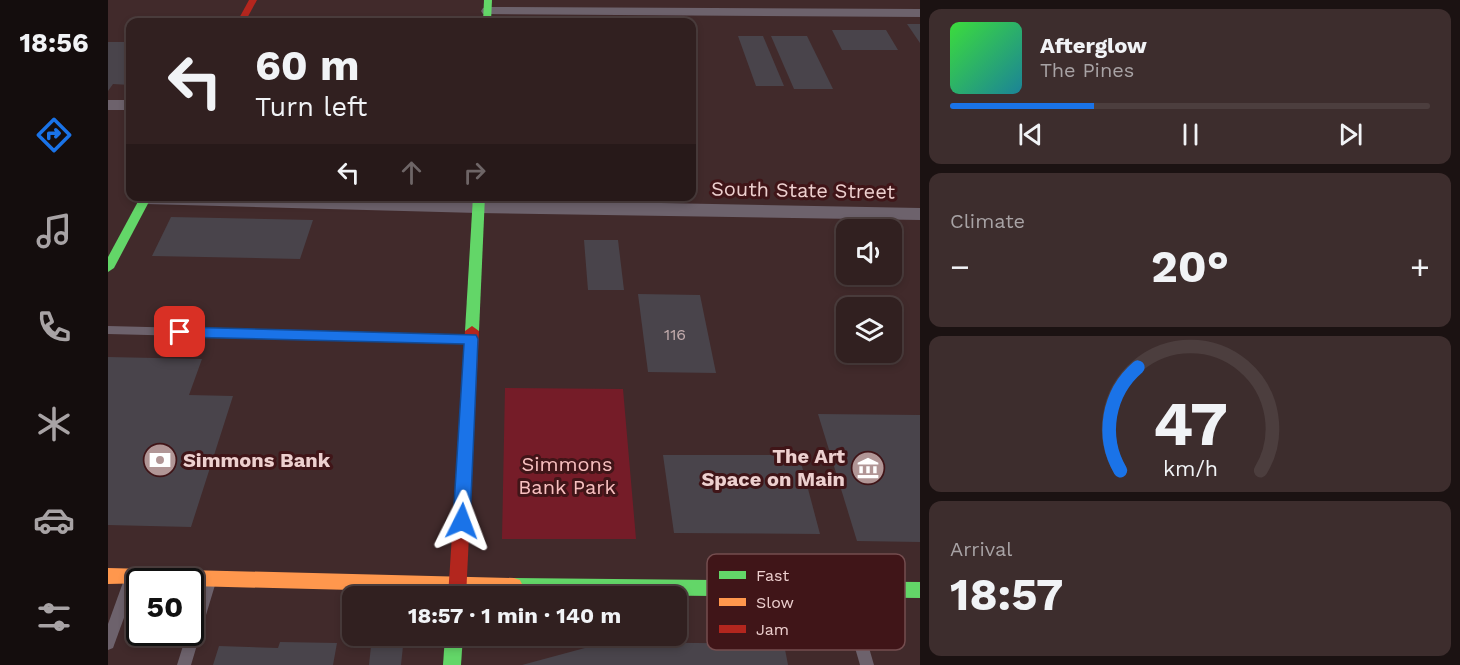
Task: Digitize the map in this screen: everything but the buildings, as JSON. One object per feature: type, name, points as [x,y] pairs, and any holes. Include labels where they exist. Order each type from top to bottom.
[{"type":"main road","points":[[243,18],[253,0]]},
{"type":"main road","points":[[108,268],[145,201]]},
{"type":"main road","points":[[457,586],[478,202]]},
{"type":"main road","points":[[108,576],[126,576]]},
{"type":"main road","points":[[204,579],[343,586]]},
{"type":"main road","points":[[687,591],[707,591]]},
{"type":"main road","points":[[452,665],[453,646]]},
{"type":"street","points":[[488,11],[920,13]]},
{"type":"street","points":[[108,105],[126,105]]},
{"type":"street","name":"South State Street","points":[[412,201],[920,214]]},
{"type":"lane","points":[[108,330],[471,339]]},
{"type":"lane","points":[[184,665],[210,579]]},
{"type":"lane","points":[[108,644],[126,593]]},
{"type":"lane","points":[[863,650],[867,665]]},
{"type":"green space","name":"Simmons Bank Park","points":[[505,388],[623,389],[636,539],[502,539]]},
{"type":"traffic: fast","points":[[487,18],[488,0]]},
{"type":"traffic: fast","points":[[108,268],[144,201]]},
{"type":"traffic: fast","points":[[472,331],[479,201]]},
{"type":"traffic: fast","points":[[687,588],[707,588]]},
{"type":"traffic: fast","points":[[905,590],[920,590]]},
{"type":"traffic: fast","points":[[452,665],[453,646]]},
{"type":"traffic: slow","points":[[108,576],[514,586]]},
{"type":"traffic: jam","points":[[243,18],[253,0]]},
{"type":"traffic: jam","points":[[458,586],[472,331]]},
{"type":"place","name":"Simmons Bank","points":[[160,460]]},
{"type":"place","name":"The Art Space on Main","points":[[868,468]]},
{"type":"route","points":[[180,332],[471,339],[462,521]]}]
